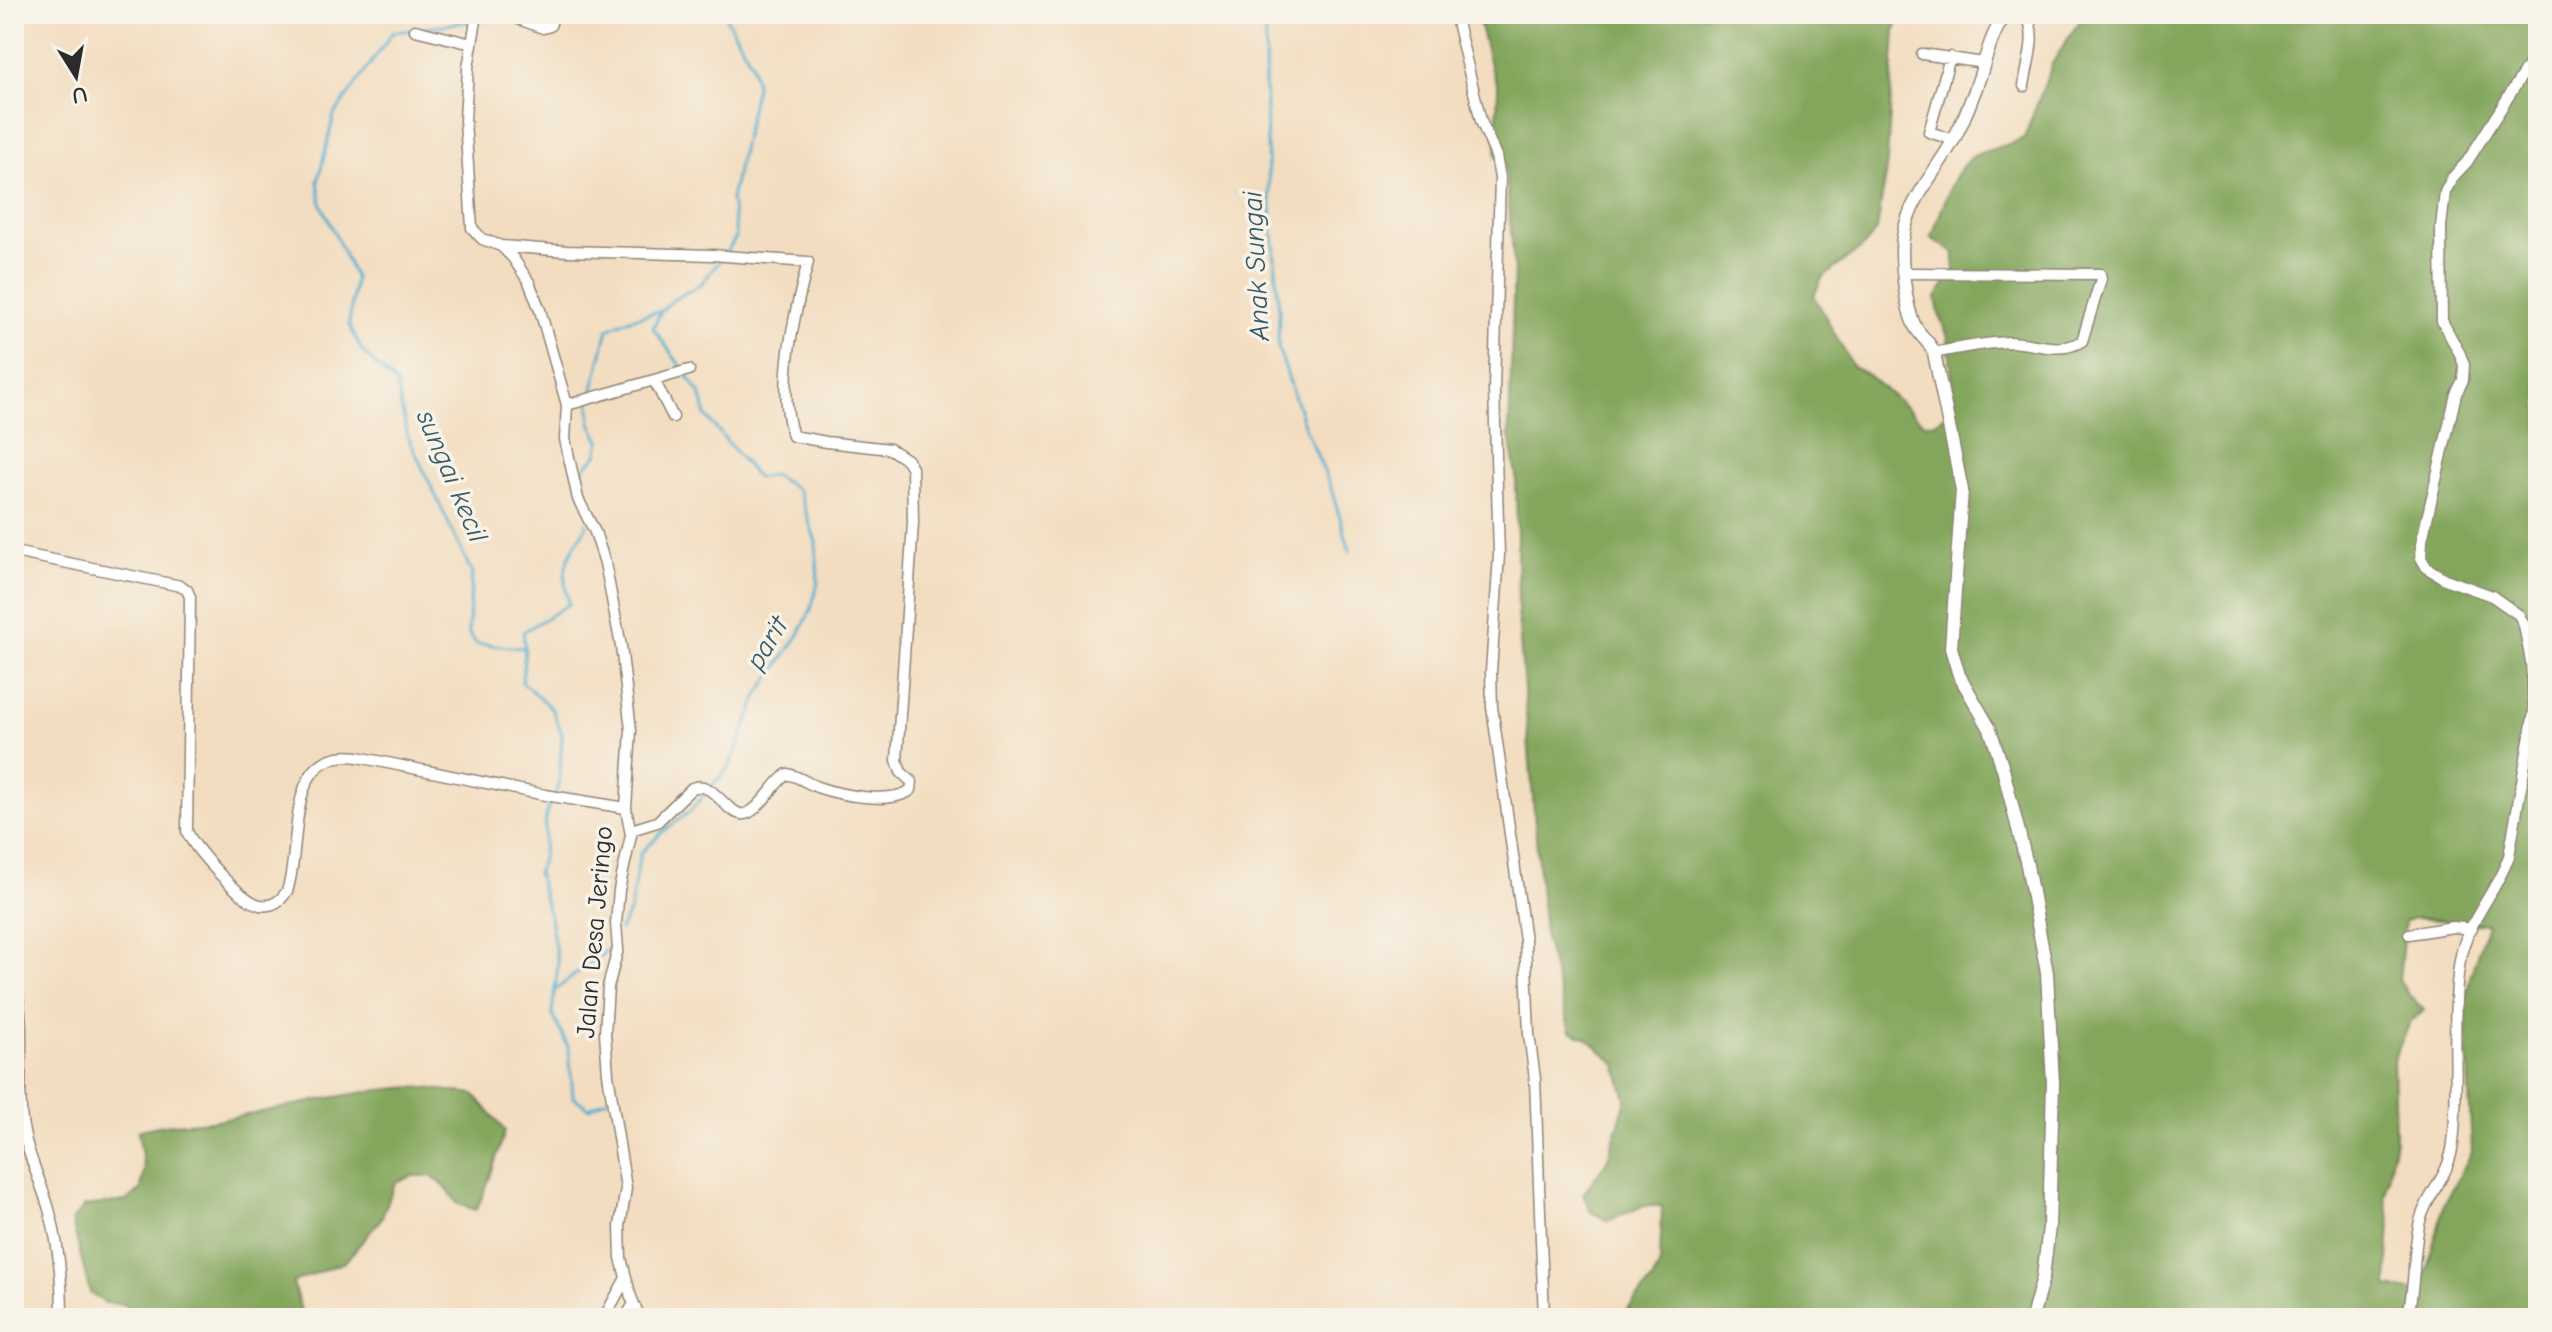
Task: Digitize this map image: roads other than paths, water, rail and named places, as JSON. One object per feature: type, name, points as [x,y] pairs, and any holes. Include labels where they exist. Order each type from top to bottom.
[{"type":"street","name":"Jalan Desa Jeringo","points":[[477,14],[468,68],[465,120],[472,228],[482,239],[501,246],[520,267],[533,291],[567,405],[565,439],[578,499],[605,563],[625,673],[631,730],[626,808],[631,830],[619,890],[618,949],[608,987],[604,1022],[608,1074],[626,1188],[620,1238],[630,1291],[640,1318]]},
{"type":"street","points":[[505,14],[543,28],[550,26],[554,14]]},
{"type":"street","points":[[1455,14],[1481,121],[1496,156],[1500,178],[1494,389],[1499,555],[1491,672],[1492,707],[1525,940],[1529,1034],[1535,1079],[1544,1318]]},
{"type":"street","points":[[2006,14],[1993,35],[1954,140],[1927,179],[1905,230],[1902,248],[1913,322],[1934,353],[1960,471],[1962,490],[1951,648],[1959,675],[1984,714],[2003,769],[2027,865],[2047,973],[2053,1083],[2049,1227],[2046,1265],[2032,1318]]},
{"type":"street","points":[[2024,86],[2032,34],[2025,14]]},
{"type":"street","points":[[415,30],[472,44]]},
{"type":"street","points":[[2407,1318],[2420,1218],[2443,1179],[2452,1146],[2455,1007],[2460,960],[2509,856],[2534,712],[2529,650],[2519,615],[2492,596],[2427,568],[2421,558],[2422,540],[2456,394],[2463,380],[2460,354],[2442,321],[2441,227],[2449,182],[2467,162],[2538,50]]},
{"type":"street","points":[[1922,54],[1984,63]]},
{"type":"street","points":[[1950,57],[1929,132],[1954,140]]},
{"type":"street","points":[[501,246],[808,262],[798,300],[788,376],[793,436],[890,449],[907,460],[912,468],[914,514],[897,760],[901,772],[912,782],[911,790],[893,796],[854,796],[829,791],[787,774],[752,811],[743,814],[734,811],[709,790],[694,787],[657,822],[631,830]]},
{"type":"street","points":[[1905,273],[2100,274],[2082,341],[2075,346],[2053,348],[2010,342],[1934,353]]},
{"type":"street","points":[[567,405],[689,370]]},
{"type":"street","points":[[654,380],[673,417]]},
{"type":"street","points":[[14,552],[181,586],[188,591],[187,831],[197,849],[253,903],[275,903],[287,891],[303,787],[316,769],[335,758],[358,757],[560,798],[626,808]]},
{"type":"street","points":[[2409,934],[2453,927],[2472,929]]},
{"type":"street","points":[[14,981],[22,1022],[22,1120],[28,1150],[54,1227],[62,1290],[62,1318]]},
{"type":"street","points":[[604,1318],[630,1291]]},
{"type":"street","points":[[625,1318],[630,1291]]},
{"type":"waterway","name":"sungai kecil","points":[[480,20],[486,19],[487,14]]},
{"type":"waterway","points":[[724,14],[752,64],[756,86],[731,199],[736,237],[727,252]]},
{"type":"waterway","name":"Anak Sungai","points":[[1266,14],[1268,173],[1279,309],[1278,347],[1305,428],[1330,485],[1350,551]]},
{"type":"waterway","name":"sungai kecil","points":[[424,28],[472,21]]},
{"type":"waterway","name":"sungai kecil","points":[[413,30],[393,32],[334,115],[318,181],[321,203],[355,278],[349,325],[363,352],[396,384],[408,437],[472,573],[468,633],[477,644],[525,648]]},
{"type":"waterway","points":[[592,393],[608,329],[661,311],[673,300],[701,284],[722,258]]},
{"type":"waterway","name":"parit","points":[[620,930],[630,910],[640,854],[690,811],[730,766],[759,693],[798,636],[811,610],[818,582],[816,542],[798,490],[774,475],[757,478],[706,416],[700,393],[653,328],[661,311]]},
{"type":"waterway","points":[[582,496],[583,469],[597,455],[600,441],[591,423],[590,401]]},
{"type":"waterway","name":"sungai kecil","points":[[555,793],[559,786],[562,734],[552,709],[522,682],[523,632],[569,604],[565,571],[586,523]]},
{"type":"waterway","points":[[551,800],[543,855],[537,873],[550,918],[558,965],[552,1013],[569,1049],[573,1097],[589,1108],[608,1099]]},
{"type":"waterway","name":"parit","points":[[554,991],[611,947],[614,940]]},
{"type":"waterway","points":[[621,1128],[625,1152]]}]
